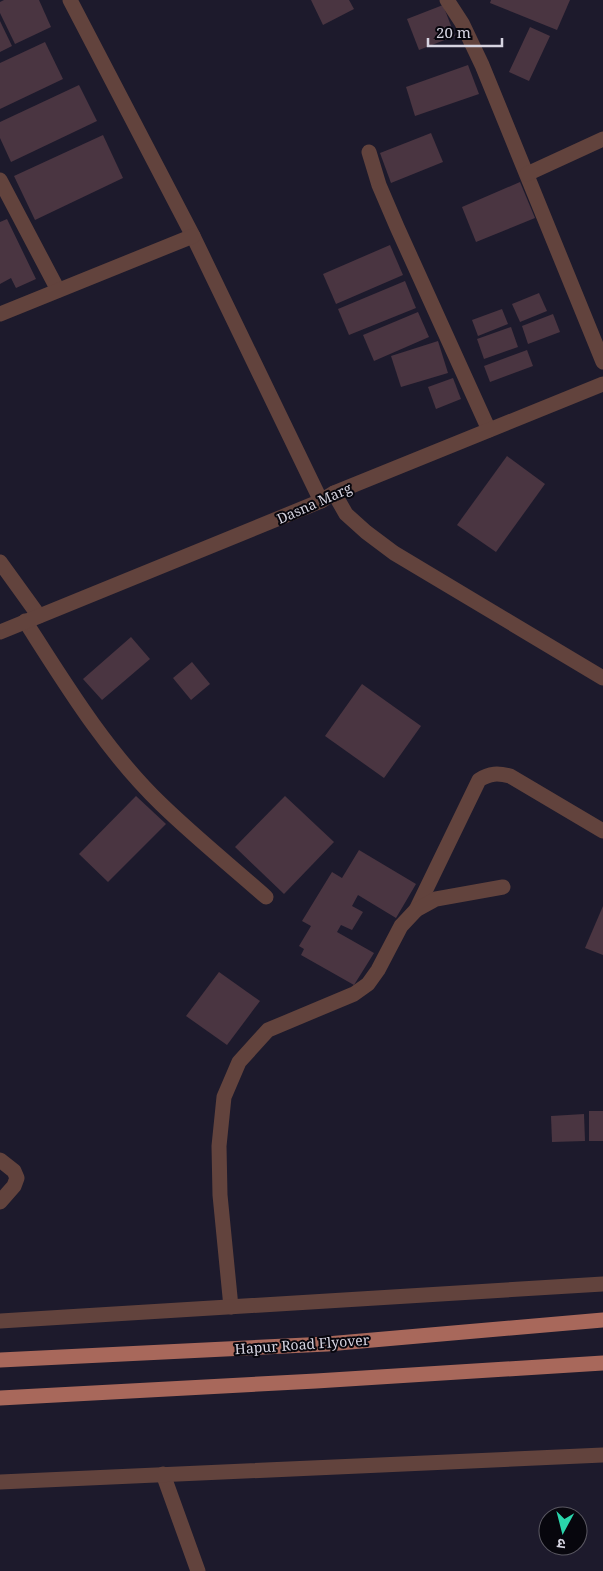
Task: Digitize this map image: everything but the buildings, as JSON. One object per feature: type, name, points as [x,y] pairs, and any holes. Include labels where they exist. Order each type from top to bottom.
[{"type":"main road","name":"Hapur Road Flyover","points":[[0,1360],[327,1344],[603,1320]]},
{"type":"main road","points":[[0,1398],[603,1363]]},
{"type":"street","points":[[70,0],[193,236],[321,501]]},
{"type":"street","points":[[447,0],[462,23],[482,65],[603,362]]},
{"type":"street","points":[[526,174],[603,140]]},
{"type":"street","points":[[369,152],[379,185],[489,430]]},
{"type":"street","points":[[0,180],[58,290]]},
{"type":"street","points":[[0,314],[193,236]]},
{"type":"street","name":"Dasna Marg","points":[[0,632],[321,501],[334,493],[603,384]]},
{"type":"street","points":[[334,493],[346,514],[394,553],[603,678]]},
{"type":"street","points":[[0,562],[76,701],[104,739],[160,804],[266,897]]},
{"type":"street","points":[[231,1307],[220,1196],[219,1146],[224,1097],[239,1062],[268,1030],[354,994],[368,984],[378,970],[401,926],[416,910],[479,780],[488,774],[499,773],[510,776],[603,831]]},
{"type":"street","points":[[416,910],[436,899],[503,887]]},
{"type":"street","points":[[0,1160],[14,1172],[17,1178],[14,1186],[0,1202]]},
{"type":"street","points":[[0,1321],[603,1284]]},
{"type":"street","points":[[0,1482],[603,1455]]},
{"type":"street","points":[[163,1474],[198,1571]]}]
